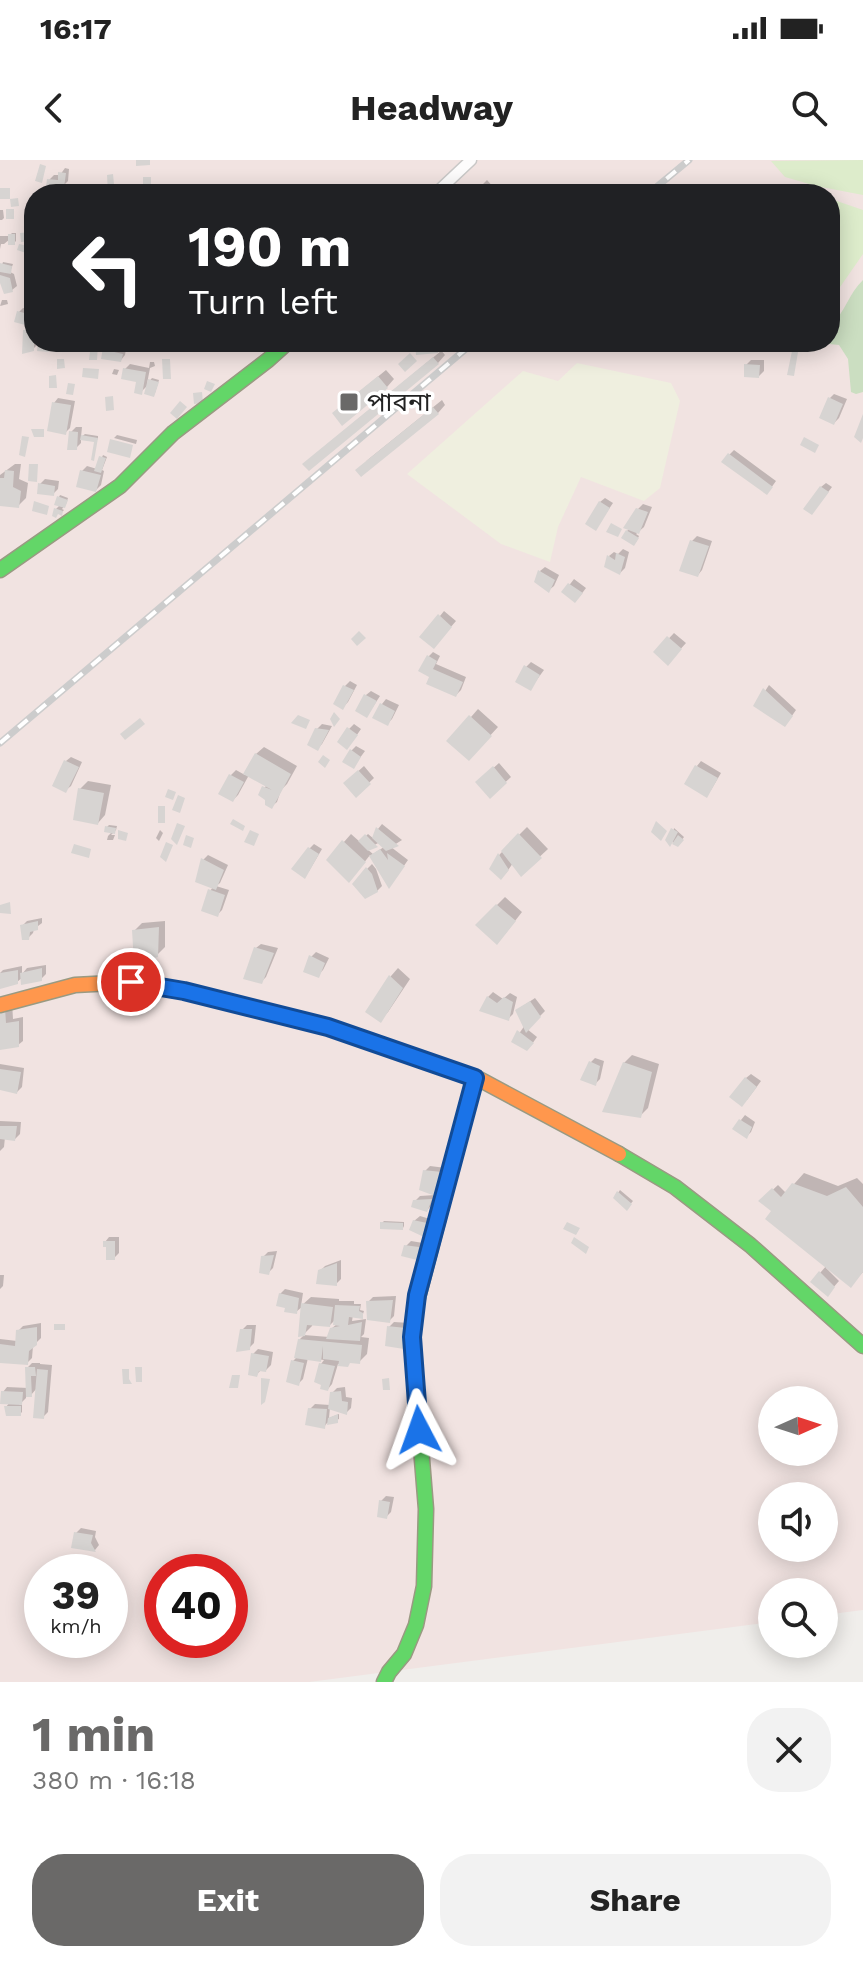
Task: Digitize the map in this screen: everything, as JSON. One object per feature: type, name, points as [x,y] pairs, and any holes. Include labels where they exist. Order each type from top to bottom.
[{"type":"street","points":[[446,184],[471,160]]},
{"type":"street","points":[[0,570],[120,486],[173,433],[277,352]]},
{"type":"street","points":[[0,1005],[75,985],[131,982],[184,991],[328,1027],[475,1078],[600,1143],[675,1187],[750,1245],[863,1346]]},
{"type":"street","points":[[384,1682],[404,1654],[416,1625],[424,1586],[426,1509],[412,1337],[417,1295],[475,1078]]},
{"type":"shaded area","points":[[0,160],[863,160],[863,1610],[838,1613],[838,1578],[758,1578],[758,1624],[309,1682],[0,1682]]},
{"type":"green space","points":[[863,160],[863,195],[840,191],[840,184],[809,184],[785,177],[771,161]]},
{"type":"green space","points":[[840,202],[863,210],[863,254],[840,287]]},
{"type":"green space","points":[[863,280],[863,392],[856,394],[851,392],[848,359],[840,347],[840,315]]},
{"type":"green space","points":[[577,363],[671,383],[680,401],[660,488],[644,501],[581,477],[558,527],[550,562],[501,544],[407,474],[523,371],[558,381]]},
{"type":"building","points":[[136,160],[150,160],[150,165],[136,166]]},
{"type":"building","points":[[40,164],[46,166],[42,183],[35,181]]},
{"type":"building","points":[[58,172],[66,173],[65,184],[46,184],[47,179],[58,180]]},
{"type":"building","points":[[113,174],[114,184],[107,184],[107,175]]},
{"type":"building","points":[[143,177],[151,177],[151,184],[143,184]]},
{"type":"building","points":[[0,188],[10,188],[10,199],[0,199]]},
{"type":"building","points":[[18,198],[19,206],[11,207],[10,199]]},
{"type":"building","points":[[6,209],[14,209],[14,219],[6,219]]},
{"type":"building","points":[[8,234],[15,234],[15,245],[8,245]]},
{"type":"building","points":[[19,244],[24,245],[24,252],[17,250]]},
{"type":"building","points":[[0,263],[12,266],[11,274],[0,272]]},
{"type":"building","points":[[0,275],[10,278],[13,292],[4,294]]},
{"type":"building","points":[[17,311],[24,313],[24,325],[14,322]]},
{"type":"building","points":[[90,352],[98,352],[97,360],[89,360]]},
{"type":"building","points":[[102,352],[123,354],[121,362],[101,359]]},
{"type":"building","points":[[416,352],[438,352],[438,353],[416,355]]},
{"type":"building","points":[[792,352],[798,352],[794,376],[787,375]]},
{"type":"building","points":[[410,353],[417,361],[405,372],[398,364]]},
{"type":"building","points":[[433,357],[439,364],[309,471],[302,464]]},
{"type":"building","points":[[57,359],[64,359],[65,368],[57,369]]},
{"type":"building","points":[[162,359],[170,359],[171,379],[163,379]]},
{"type":"building","points":[[744,364],[760,365],[759,378],[744,377]]},
{"type":"building","points":[[83,368],[99,369],[98,379],[82,377]]},
{"type":"building","points":[[123,368],[146,372],[142,395],[134,393],[136,382],[121,379]]},
{"type":"building","points":[[56,375],[57,388],[49,388],[49,376]]},
{"type":"building","points":[[378,376],[388,388],[342,426],[332,413]]},
{"type":"building","points":[[148,379],[159,382],[154,397],[144,394]]},
{"type":"building","points":[[207,381],[215,384],[211,392],[204,389]]},
{"type":"building","points":[[68,383],[75,384],[73,395],[66,394]]},
{"type":"building","points":[[202,392],[203,403],[194,404],[193,393]]},
{"type":"building","points":[[113,396],[114,410],[106,411],[105,397]]},
{"type":"building","points":[[828,397],[843,404],[834,425],[819,418]]},
{"type":"building","points":[[180,401],[187,407],[177,419],[170,413]]},
{"type":"building","points":[[52,402],[71,405],[66,435],[47,431]]},
{"type":"building","points":[[433,407],[439,414],[361,477],[355,470]]},
{"type":"building","points":[[863,414],[863,438],[861,443],[854,437]]},
{"type":"building","points":[[31,429],[44,429],[44,437],[34,437]]},
{"type":"building","points":[[69,431],[78,432],[77,450],[67,450]]},
{"type":"building","points":[[81,435],[98,438],[94,461],[91,460],[94,442],[80,440]]},
{"type":"building","points":[[22,436],[29,437],[25,457],[19,455]]},
{"type":"building","points":[[804,437],[819,445],[815,453],[800,445]]},
{"type":"building","points":[[110,439],[133,445],[130,458],[107,452]]},
{"type":"building","points":[[728,453],[773,487],[767,495],[721,462]]},
{"type":"building","points":[[99,456],[106,458],[101,473],[94,471]]},
{"type":"building","points":[[29,464],[38,464],[37,482],[28,481]]},
{"type":"building","points":[[5,470],[14,471],[13,487],[21,491],[19,508],[0,506],[0,478],[4,478]]},
{"type":"building","points":[[80,470],[101,475],[96,492],[76,487]]},
{"type":"building","points":[[38,483],[55,486],[54,496],[37,494]]},
{"type":"building","points":[[820,486],[829,492],[812,515],[803,509]]},
{"type":"building","points":[[57,496],[68,500],[65,508],[54,505]]},
{"type":"building","points":[[34,501],[49,506],[47,515],[32,511]]},
{"type":"building","points":[[599,501],[610,508],[596,531],[585,524]]},
{"type":"building","points":[[54,508],[63,511],[62,516],[52,516]]},
{"type":"building","points":[[636,508],[648,512],[639,534],[623,528]]},
{"type":"building","points":[[611,523],[622,529],[618,537],[606,532]]},
{"type":"building","points":[[626,530],[639,538],[634,546],[621,538]]},
{"type":"building","points":[[690,540],[709,546],[698,577],[679,571]]},
{"type":"building","points":[[616,553],[625,557],[620,575],[604,567],[607,555],[615,560]]},
{"type":"building","points":[[538,570],[555,580],[549,593],[534,582]]},
{"type":"building","points":[[568,583],[583,593],[575,603],[561,592]]},
{"type":"building","points":[[438,614],[452,627],[434,649],[419,637]]},
{"type":"building","points":[[359,631],[366,638],[357,646],[351,639]]},
{"type":"building","points":[[667,636],[682,649],[668,666],[653,652]]},
{"type":"building","points":[[427,655],[437,661],[433,669],[463,682],[456,697],[426,684],[429,677],[418,671]]},
{"type":"building","points":[[524,665],[540,675],[531,691],[515,682]]},
{"type":"building","points":[[343,685],[354,690],[343,710],[333,704]]},
{"type":"building","points":[[763,688],[793,716],[785,727],[753,706]]},
{"type":"building","points":[[364,694],[377,701],[367,718],[355,711]]},
{"type":"building","points":[[380,703],[395,711],[388,726],[372,718]]},
{"type":"building","points":[[334,712],[340,719],[334,727],[330,719]]},
{"type":"building","points":[[298,715],[310,720],[306,729],[291,723]]},
{"type":"building","points":[[469,715],[492,736],[469,761],[446,741]]},
{"type":"building","points":[[140,718],[145,724],[125,740],[120,734]]},
{"type":"building","points":[[347,727],[358,735],[347,750],[337,742]]},
{"type":"building","points":[[315,728],[329,730],[318,751],[307,745]]},
{"type":"building","points":[[350,749],[361,757],[354,769],[342,762]]},
{"type":"building","points":[[255,753],[291,774],[272,809],[258,795],[262,786],[272,790],[243,774]]},
{"type":"building","points":[[323,755],[330,760],[325,768],[318,762]]},
{"type":"building","points":[[64,760],[79,767],[66,793],[52,786]]},
{"type":"building","points":[[695,765],[718,778],[707,798],[684,784]]},
{"type":"building","points":[[493,766],[507,783],[490,799],[475,782]]},
{"type":"building","points":[[358,770],[371,784],[356,798],[343,783]]},
{"type":"building","points":[[229,774],[244,782],[233,802],[218,794]]},
{"type":"building","points":[[78,788],[104,793],[98,825],[73,820]]},
{"type":"building","points":[[168,789],[176,792],[173,800],[165,797]]},
{"type":"building","points":[[178,795],[185,798],[180,813],[172,810]]},
{"type":"building","points":[[158,806],[165,806],[165,823],[158,823]]},
{"type":"building","points":[[233,819],[245,826],[243,831],[230,824]]},
{"type":"building","points":[[656,821],[667,831],[661,841],[651,832]]},
{"type":"building","points":[[177,823],[185,826],[177,845],[171,839]]},
{"type":"building","points":[[105,826],[116,828],[115,834],[104,832]]},
{"type":"building","points":[[376,827],[399,846],[386,851],[372,838]]},
{"type":"building","points":[[671,828],[678,832],[670,847],[665,840]]},
{"type":"building","points":[[118,830],[128,833],[126,841],[118,839]]},
{"type":"building","points":[[250,830],[259,834],[254,846],[244,842]]},
{"type":"building","points":[[518,833],[542,858],[521,877],[501,851]]},
{"type":"building","points":[[365,834],[378,847],[368,851],[358,841]]},
{"type":"building","points":[[186,835],[194,838],[191,848],[183,845]]},
{"type":"building","points":[[678,835],[684,840],[678,847],[672,844]]},
{"type":"building","points":[[342,840],[366,862],[349,883],[326,860]]},
{"type":"building","points":[[166,842],[173,845],[166,862],[160,857]]},
{"type":"building","points":[[74,844],[91,849],[89,858],[71,853]]},
{"type":"building","points":[[308,847],[319,854],[305,879],[291,869]]},
{"type":"building","points":[[380,849],[388,860],[387,853],[405,866],[389,889],[369,856]]},
{"type":"building","points":[[498,853],[509,870],[501,880],[489,869]]},
{"type":"building","points":[[201,858],[224,870],[216,890],[195,882]]},
{"type":"building","points":[[366,867],[378,892],[365,899],[352,884]]},
{"type":"building","points":[[208,889],[225,895],[218,917],[201,911]]},
{"type":"building","points":[[10,902],[11,914],[0,913],[0,905]]},
{"type":"building","points":[[496,904],[516,921],[497,945],[475,925]]},
{"type":"building","points":[[38,921],[38,930],[30,932],[29,940],[22,940],[20,925]]},
{"type":"building","points":[[159,927],[158,957],[134,963],[132,930]]},
{"type":"building","points":[[254,947],[274,953],[262,984],[243,979]]},
{"type":"building","points":[[309,955],[325,963],[319,978],[303,972]]},
{"type":"building","points":[[42,968],[42,981],[21,985],[20,973]]},
{"type":"building","points":[[18,970],[18,984],[0,989],[0,973]]},
{"type":"building","points":[[389,975],[403,988],[381,1023],[365,1012]]},
{"type":"building","points":[[487,996],[497,1003],[504,997],[513,1002],[509,1021],[479,1011]]},
{"type":"building","points":[[530,1001],[541,1017],[526,1033],[515,1010]]},
{"type":"building","points":[[5,1008],[6,1023],[19,1021],[19,1047],[0,1050],[0,1009]]},
{"type":"building","points":[[517,1030],[534,1043],[527,1051],[511,1042]]},
{"type":"building","points":[[589,1061],[600,1066],[596,1086],[580,1080]]},
{"type":"building","points":[[623,1062],[652,1072],[641,1118],[602,1112]]},
{"type":"building","points":[[0,1069],[21,1072],[17,1094],[0,1090]]},
{"type":"building","points":[[745,1077],[757,1087],[742,1107],[729,1097]]},
{"type":"building","points":[[739,1119],[752,1127],[747,1139],[732,1129]]},
{"type":"building","points":[[0,1126],[17,1126],[15,1141],[0,1139]]},
{"type":"building","points":[[423,1170],[442,1172],[435,1196],[419,1190]]},
{"type":"building","points":[[792,1183],[827,1196],[846,1187],[863,1207],[863,1272],[851,1288],[765,1219],[771,1211],[758,1201],[772,1188],[781,1197]]},
{"type":"building","points":[[617,1191],[632,1204],[627,1211],[613,1198]]},
{"type":"building","points":[[432,1199],[427,1212],[411,1207],[413,1200]]},
{"type":"building","points":[[413,1220],[427,1223],[424,1237],[409,1230]]},
{"type":"building","points":[[380,1222],[403,1223],[403,1230],[380,1229]]},
{"type":"building","points":[[567,1222],[580,1228],[576,1235],[563,1229]]},
{"type":"building","points":[[574,1237],[589,1247],[586,1254],[571,1243]]},
{"type":"building","points":[[103,1241],[115,1241],[115,1260],[106,1260]]},
{"type":"building","points":[[404,1245],[419,1247],[417,1260],[401,1256]]},
{"type":"building","points":[[274,1255],[269,1275],[259,1273],[261,1256]]},
{"type":"building","points":[[337,1263],[337,1286],[316,1284],[318,1270]]},
{"type":"building","points":[[819,1271],[835,1287],[828,1297],[810,1282]]},
{"type":"building","points":[[279,1293],[299,1298],[297,1314],[284,1312],[285,1308],[276,1306]]},
{"type":"building","points":[[393,1300],[390,1323],[367,1320],[366,1301]]},
{"type":"building","points":[[301,1303],[333,1307],[330,1327],[307,1325],[305,1336],[298,1337]]},
{"type":"building","points":[[335,1305],[360,1306],[363,1319],[349,1317],[348,1325],[362,1322],[360,1341],[326,1339],[330,1328],[340,1326],[333,1325]]},
{"type":"building","points":[[54,1324],[65,1324],[65,1330],[54,1330]]},
{"type":"building","points":[[387,1326],[406,1328],[404,1349],[385,1346]]},
{"type":"building","points":[[37,1327],[37,1345],[29,1351],[28,1365],[0,1363],[0,1344],[15,1346],[16,1330]]},
{"type":"building","points":[[240,1329],[252,1329],[250,1350],[236,1352]]},
{"type":"building","points":[[298,1339],[362,1345],[360,1364],[338,1366],[339,1361],[323,1359],[323,1346],[321,1362],[294,1358]]},
{"type":"building","points":[[251,1353],[269,1356],[266,1372],[259,1371],[257,1377],[248,1375]]},
{"type":"building","points":[[291,1360],[304,1363],[299,1386],[286,1382]]},
{"type":"building","points":[[319,1363],[335,1366],[328,1391],[320,1389],[321,1385],[314,1382]]},
{"type":"building","points":[[25,1367],[35,1367],[36,1376],[31,1376],[32,1397],[26,1397]]},
{"type":"building","points":[[135,1367],[142,1367],[142,1382],[136,1382]]},
{"type":"building","points":[[37,1369],[48,1370],[44,1419],[33,1418]]},
{"type":"building","points":[[122,1369],[129,1369],[132,1384],[123,1384]]},
{"type":"building","points":[[232,1375],[240,1375],[238,1388],[229,1388]]},
{"type":"building","points":[[261,1378],[270,1379],[265,1402],[261,1405]]},
{"type":"building","points":[[389,1378],[390,1390],[383,1390],[382,1379]]},
{"type":"building","points":[[1,1391],[23,1392],[22,1405],[0,1404]]},
{"type":"building","points":[[341,1391],[342,1401],[348,1402],[347,1415],[328,1409],[330,1392]]},
{"type":"building","points":[[4,1406],[21,1406],[21,1416],[6,1416]]},
{"type":"building","points":[[308,1408],[327,1409],[325,1429],[305,1425]]},
{"type":"building","points":[[338,1414],[338,1423],[327,1425],[328,1418]]},
{"type":"building","points":[[379,1500],[390,1502],[387,1519],[377,1517]]},
{"type":"building","points":[[74,1532],[93,1535],[91,1543],[96,1552],[71,1548]]},
{"type":"railway","points":[[660,184],[689,160]]},
{"type":"railway","points":[[0,743],[462,352]]},
{"type":"traffic: fast","points":[[0,570],[120,486],[173,433],[277,352]]},
{"type":"traffic: fast","points":[[619,1154],[675,1187],[750,1245],[863,1346]]},
{"type":"traffic: fast","points":[[384,1682],[404,1654],[416,1625],[424,1586],[426,1509],[412,1337],[416,1305]]},
{"type":"traffic: slow","points":[[0,1005],[75,985],[131,982],[184,991],[328,1027],[479,1079],[619,1154]]},
{"type":"traffic: jam","points":[[416,1305],[475,1078]]},
{"type":"place","name":"পাবনা","points":[[349,402]]},
{"type":"route","points":[[131,982],[184,991],[328,1027],[475,1078],[417,1295],[412,1337],[419,1430]]}]
